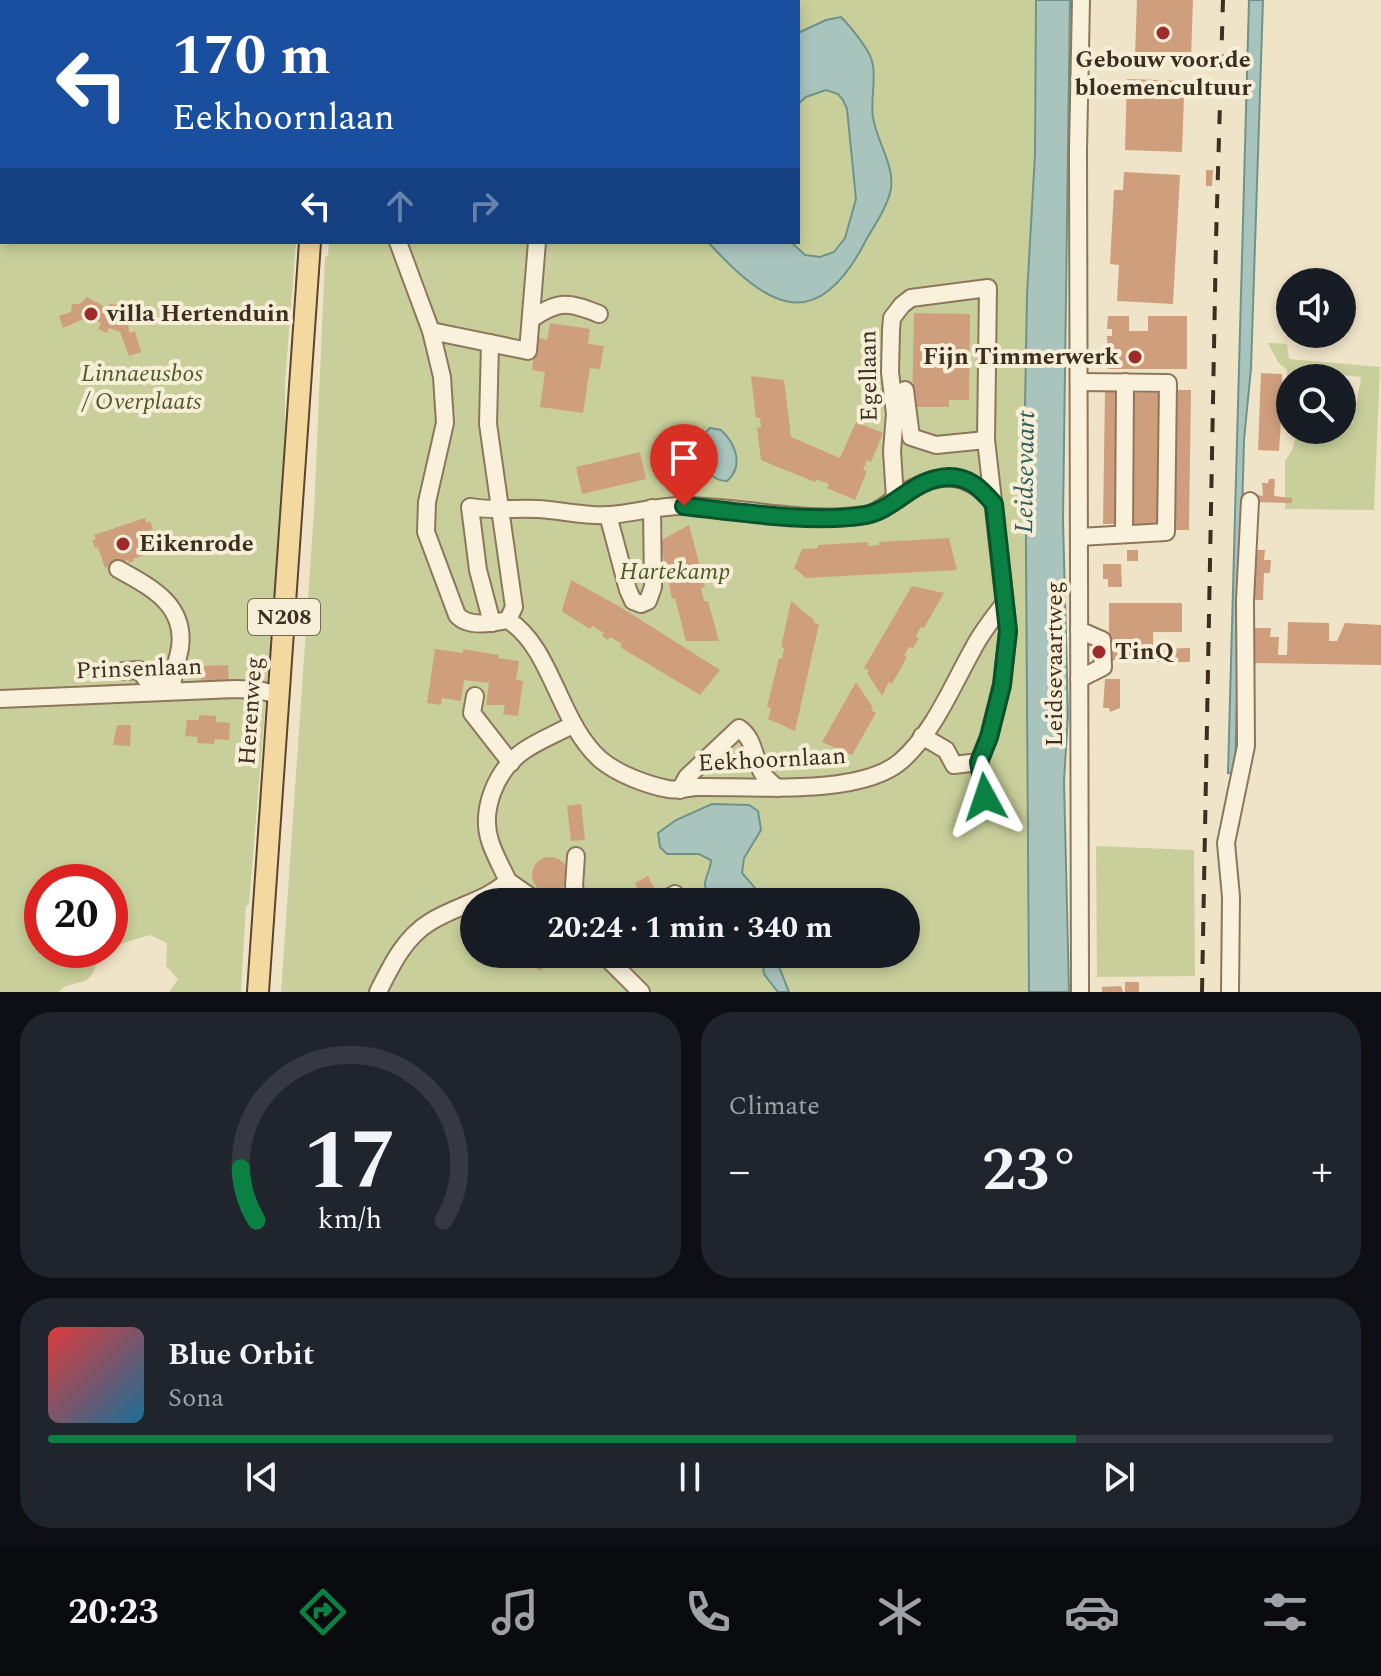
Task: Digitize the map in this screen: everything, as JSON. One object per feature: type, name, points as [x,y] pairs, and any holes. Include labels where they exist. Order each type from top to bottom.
[{"type":"main road","name":"Herenweg","points":[[258,992],[310,244]]},
{"type":"street","name":"Leidsevaartweg","points":[[1080,992],[1081,0]]},
{"type":"street","points":[[399,244],[431,331],[442,377],[445,423],[427,497],[426,532],[457,615],[469,622],[500,621],[514,607],[487,407],[490,343]]},
{"type":"street","points":[[431,331],[528,351],[537,244]]},
{"type":"street","name":"Egellaan","points":[[895,498],[891,330],[892,318],[911,298],[988,288],[986,440]]},
{"type":"street","points":[[533,318],[558,304],[576,304],[599,314]]},
{"type":"street","points":[[1079,382],[1168,383],[1166,532],[1079,537]]},
{"type":"street","points":[[1124,534],[1125,382]]},
{"type":"street","points":[[905,390],[911,437],[936,445],[986,440],[1008,631],[1002,685],[989,737],[979,762],[985,797]]},
{"type":"street","points":[[500,621],[476,561],[470,507],[608,515],[684,506],[757,514],[833,517],[868,514],[882,509],[895,498],[927,481],[949,477],[968,480],[994,504]]},
{"type":"street","points":[[1230,992],[1231,897],[1226,843],[1246,746],[1245,600],[1250,501]]},
{"type":"street","points":[[608,515],[628,590],[633,601],[641,604],[648,601],[653,587],[652,508]]},
{"type":"street","points":[[118,569],[160,593],[172,609],[181,637],[172,684],[146,679],[139,670],[123,671]]},
{"type":"street","name":"Eekhoornlaan","points":[[500,621],[530,637],[572,725],[601,760],[622,773],[667,789],[777,788],[839,783],[872,776],[900,763],[922,736],[973,647],[1004,604]]},
{"type":"street","points":[[1079,630],[1102,640],[1103,667],[1079,679]]},
{"type":"street","name":"Prinsenlaan","points":[[0,699],[172,684],[259,690],[278,695]]},
{"type":"street","points":[[475,696],[472,713],[511,763]]},
{"type":"street","points":[[518,888],[508,881],[490,840],[486,822],[487,799],[521,752],[572,725]]},
{"type":"street","points":[[680,790],[687,777],[739,728],[752,744],[764,775],[777,788]]},
{"type":"street","points":[[922,736],[946,750],[954,765],[979,762]]},
{"type":"street","points":[[574,888],[576,856]]},
{"type":"street","points":[[378,992],[396,955],[429,922],[498,890],[508,881]]},
{"type":"street","points":[[617,968],[641,992]]},
{"type":"green space","name":"Hartekamp","points":[[800,0],[1036,0],[1035,154],[1025,381],[1029,992],[281,992],[314,512],[325,257],[328,256],[329,244],[800,244]]},
{"type":"green space","name":"Linnaeusbos / Overplaats","points":[[0,244],[296,244],[285,383],[285,468],[241,992],[169,992],[178,979],[166,966],[167,943],[150,935],[128,942],[128,864],[24,864],[24,968],[95,968],[86,980],[66,986],[59,992],[0,992]]},
{"type":"green space","points":[[1268,343],[1276,343],[1276,348],[1288,348],[1289,359],[1346,364],[1280,364]]},
{"type":"green space","points":[[1356,365],[1380,367],[1374,510],[1285,509],[1285,461],[1294,444],[1356,444],[1356,406],[1361,377],[1356,376]]},
{"type":"green space","points":[[1096,846],[1194,850],[1195,976],[1097,977]]},
{"type":"water","points":[[1036,0],[1070,0],[1063,520],[1068,715],[1064,781],[1069,992],[1029,992],[1025,407],[1027,295],[1035,154]]},
{"type":"water","points":[[1249,0],[1263,0],[1251,368],[1244,440],[1235,772],[1228,773]]},
{"type":"water","points":[[841,17],[863,44],[872,61],[873,117],[891,174],[890,193],[847,272],[828,291],[809,301],[790,302],[771,296],[751,283],[710,244],[793,244],[805,255],[820,257],[834,252],[845,238],[856,199],[847,109],[838,94],[826,90],[800,102],[800,32]]},
{"type":"water","points":[[710,428],[721,430],[734,448],[737,462],[727,481],[713,476],[706,466],[702,436]]},
{"type":"water","points":[[712,804],[749,805],[758,811],[761,830],[744,858],[742,873],[755,888],[706,888],[711,860],[699,854],[667,854],[660,847],[658,833],[676,820]]},
{"type":"water","points":[[763,968],[780,968],[789,992],[778,992],[764,974]]},
{"type":"building","name":"Gebouw voor de bloemencultuur","points":[[1137,0],[1193,0],[1191,58],[1135,56]]},
{"type":"building","points":[[1127,79],[1190,81],[1189,98],[1184,97],[1182,152],[1125,150]]},
{"type":"building","points":[[1206,170],[1213,170],[1212,186],[1206,186]]},
{"type":"building","points":[[1124,172],[1180,175],[1173,304],[1117,301],[1119,265],[1110,264],[1114,190],[1123,190]]},
{"type":"building","name":"villa Hertenduin","points":[[87,297],[107,308],[110,304],[118,305],[118,313],[130,319],[130,333],[135,331],[141,352],[129,356],[120,332],[109,328],[107,333],[98,329],[101,323],[88,317],[63,328],[59,316],[71,312],[72,304],[80,304]]},
{"type":"building","points":[[914,313],[970,314],[969,400],[949,400],[949,407],[912,407]]},
{"type":"building","points":[[1108,316],[1129,316],[1129,331],[1148,331],[1148,316],[1187,316],[1187,369],[1108,369],[1107,336],[1112,336],[1112,329],[1107,329]]},
{"type":"building","points":[[550,323],[590,329],[588,344],[604,346],[600,369],[590,368],[583,413],[540,407],[545,372],[532,370],[535,342],[540,338],[547,340]]},
{"type":"building","points":[[1261,373],[1276,374],[1276,444],[1279,444],[1279,451],[1258,450]]},
{"type":"building","points":[[751,376],[784,380],[791,437],[840,458],[856,422],[883,433],[871,462],[867,460],[863,470],[867,471],[855,500],[827,488],[829,484],[816,479],[815,482],[761,460],[757,428],[761,427],[760,418],[756,418]]},
{"type":"building","points":[[1105,390],[1118,390],[1116,524],[1103,524]]},
{"type":"building","points":[[1177,390],[1191,390],[1189,530],[1175,530]]},
{"type":"building","points":[[1133,393],[1162,393],[1161,527],[1131,526]]},
{"type":"building","points":[[640,452],[646,479],[582,494],[576,467]]},
{"type":"building","points":[[1269,479],[1275,479],[1274,496],[1292,498],[1292,503],[1256,502],[1257,495],[1263,496],[1262,483],[1268,483]]},
{"type":"building","name":"Eikenrode","points":[[145,518],[153,529],[149,531],[156,551],[129,563],[128,560],[105,568],[98,547],[95,548],[92,540],[96,539],[94,535]]},
{"type":"building","points":[[689,525],[700,566],[696,567],[699,581],[703,580],[705,587],[701,588],[704,601],[708,601],[719,641],[686,641],[675,598],[672,599],[660,541]]},
{"type":"building","points":[[949,538],[957,570],[806,578],[794,568],[802,549],[818,548],[818,545],[868,542],[868,546],[879,545],[879,542]]},
{"type":"building","points":[[1127,550],[1138,550],[1138,561],[1127,561]]},
{"type":"building","points":[[1252,550],[1265,550],[1264,560],[1271,560],[1270,573],[1264,573],[1263,600],[1251,600]]},
{"type":"building","points":[[1103,564],[1121,564],[1122,587],[1108,587],[1108,579],[1103,579]]},
{"type":"building","points":[[571,580],[720,670],[700,695],[620,647],[622,644],[610,637],[608,640],[602,636],[604,633],[592,626],[590,629],[562,610]]},
{"type":"building","points":[[912,586],[944,593],[882,696],[867,673],[869,671],[864,668]]},
{"type":"building","points":[[791,601],[814,623],[819,624],[795,731],[768,719],[771,708],[767,707],[779,658],[782,659],[784,648],[781,647]]},
{"type":"building","points":[[1109,603],[1182,603],[1182,632],[1153,632],[1153,649],[1190,648],[1190,662],[1109,660]]},
{"type":"building","points":[[1288,622],[1329,623],[1329,641],[1337,641],[1345,623],[1381,625],[1381,665],[1249,663],[1250,628],[1271,628],[1270,637],[1279,637],[1278,655],[1287,655]]},
{"type":"building","points":[[435,649],[463,653],[463,649],[519,661],[516,680],[523,681],[518,716],[503,714],[505,705],[486,705],[489,683],[464,680],[461,701],[442,698],[441,705],[427,703]]},
{"type":"building","points":[[228,665],[229,681],[201,682],[200,666]]},
{"type":"building","points":[[1105,679],[1120,679],[1120,708],[1110,712],[1109,708],[1103,708]]},
{"type":"building","points":[[856,682],[873,708],[871,710],[876,713],[852,755],[822,742]]},
{"type":"building","points":[[199,715],[216,716],[216,722],[230,723],[229,740],[215,739],[214,744],[197,743],[198,737],[185,736],[187,720],[199,720]]},
{"type":"building","points":[[117,725],[131,725],[130,746],[113,745]]},
{"type":"building","points":[[581,804],[585,840],[571,841],[567,806]]},
{"type":"building","points":[[543,858],[557,858],[567,868],[567,882],[563,888],[537,888],[533,882],[533,868]]},
{"type":"building","points":[[648,876],[654,888],[637,888],[635,883]]},
{"type":"building","points":[[1125,982],[1139,982],[1139,992],[1125,992]]},
{"type":"building","points":[[1121,986],[1123,992],[1102,992],[1102,987]]},
{"type":"railway","points":[[1202,992],[1223,0]]},
{"type":"place","name":"Gebouw voor de bloemencultuur","points":[[1163,33]]},
{"type":"place","name":"villa Hertenduin","points":[[91,314]]},
{"type":"place","name":"Fijn Timmerwerk","points":[[1135,357]]},
{"type":"place","name":"Eikenrode","points":[[123,544]]},
{"type":"place","name":"TinQ","points":[[1099,652]]},
{"type":"route","points":[[684,506],[757,514],[833,517],[868,514],[882,509],[895,498],[927,481],[949,477],[968,480],[981,489],[994,504],[1008,631],[1002,685],[989,737],[979,762],[985,797]]},
{"type":"water label","name":"Leidsevaart","points":[[1025,472]]}]
